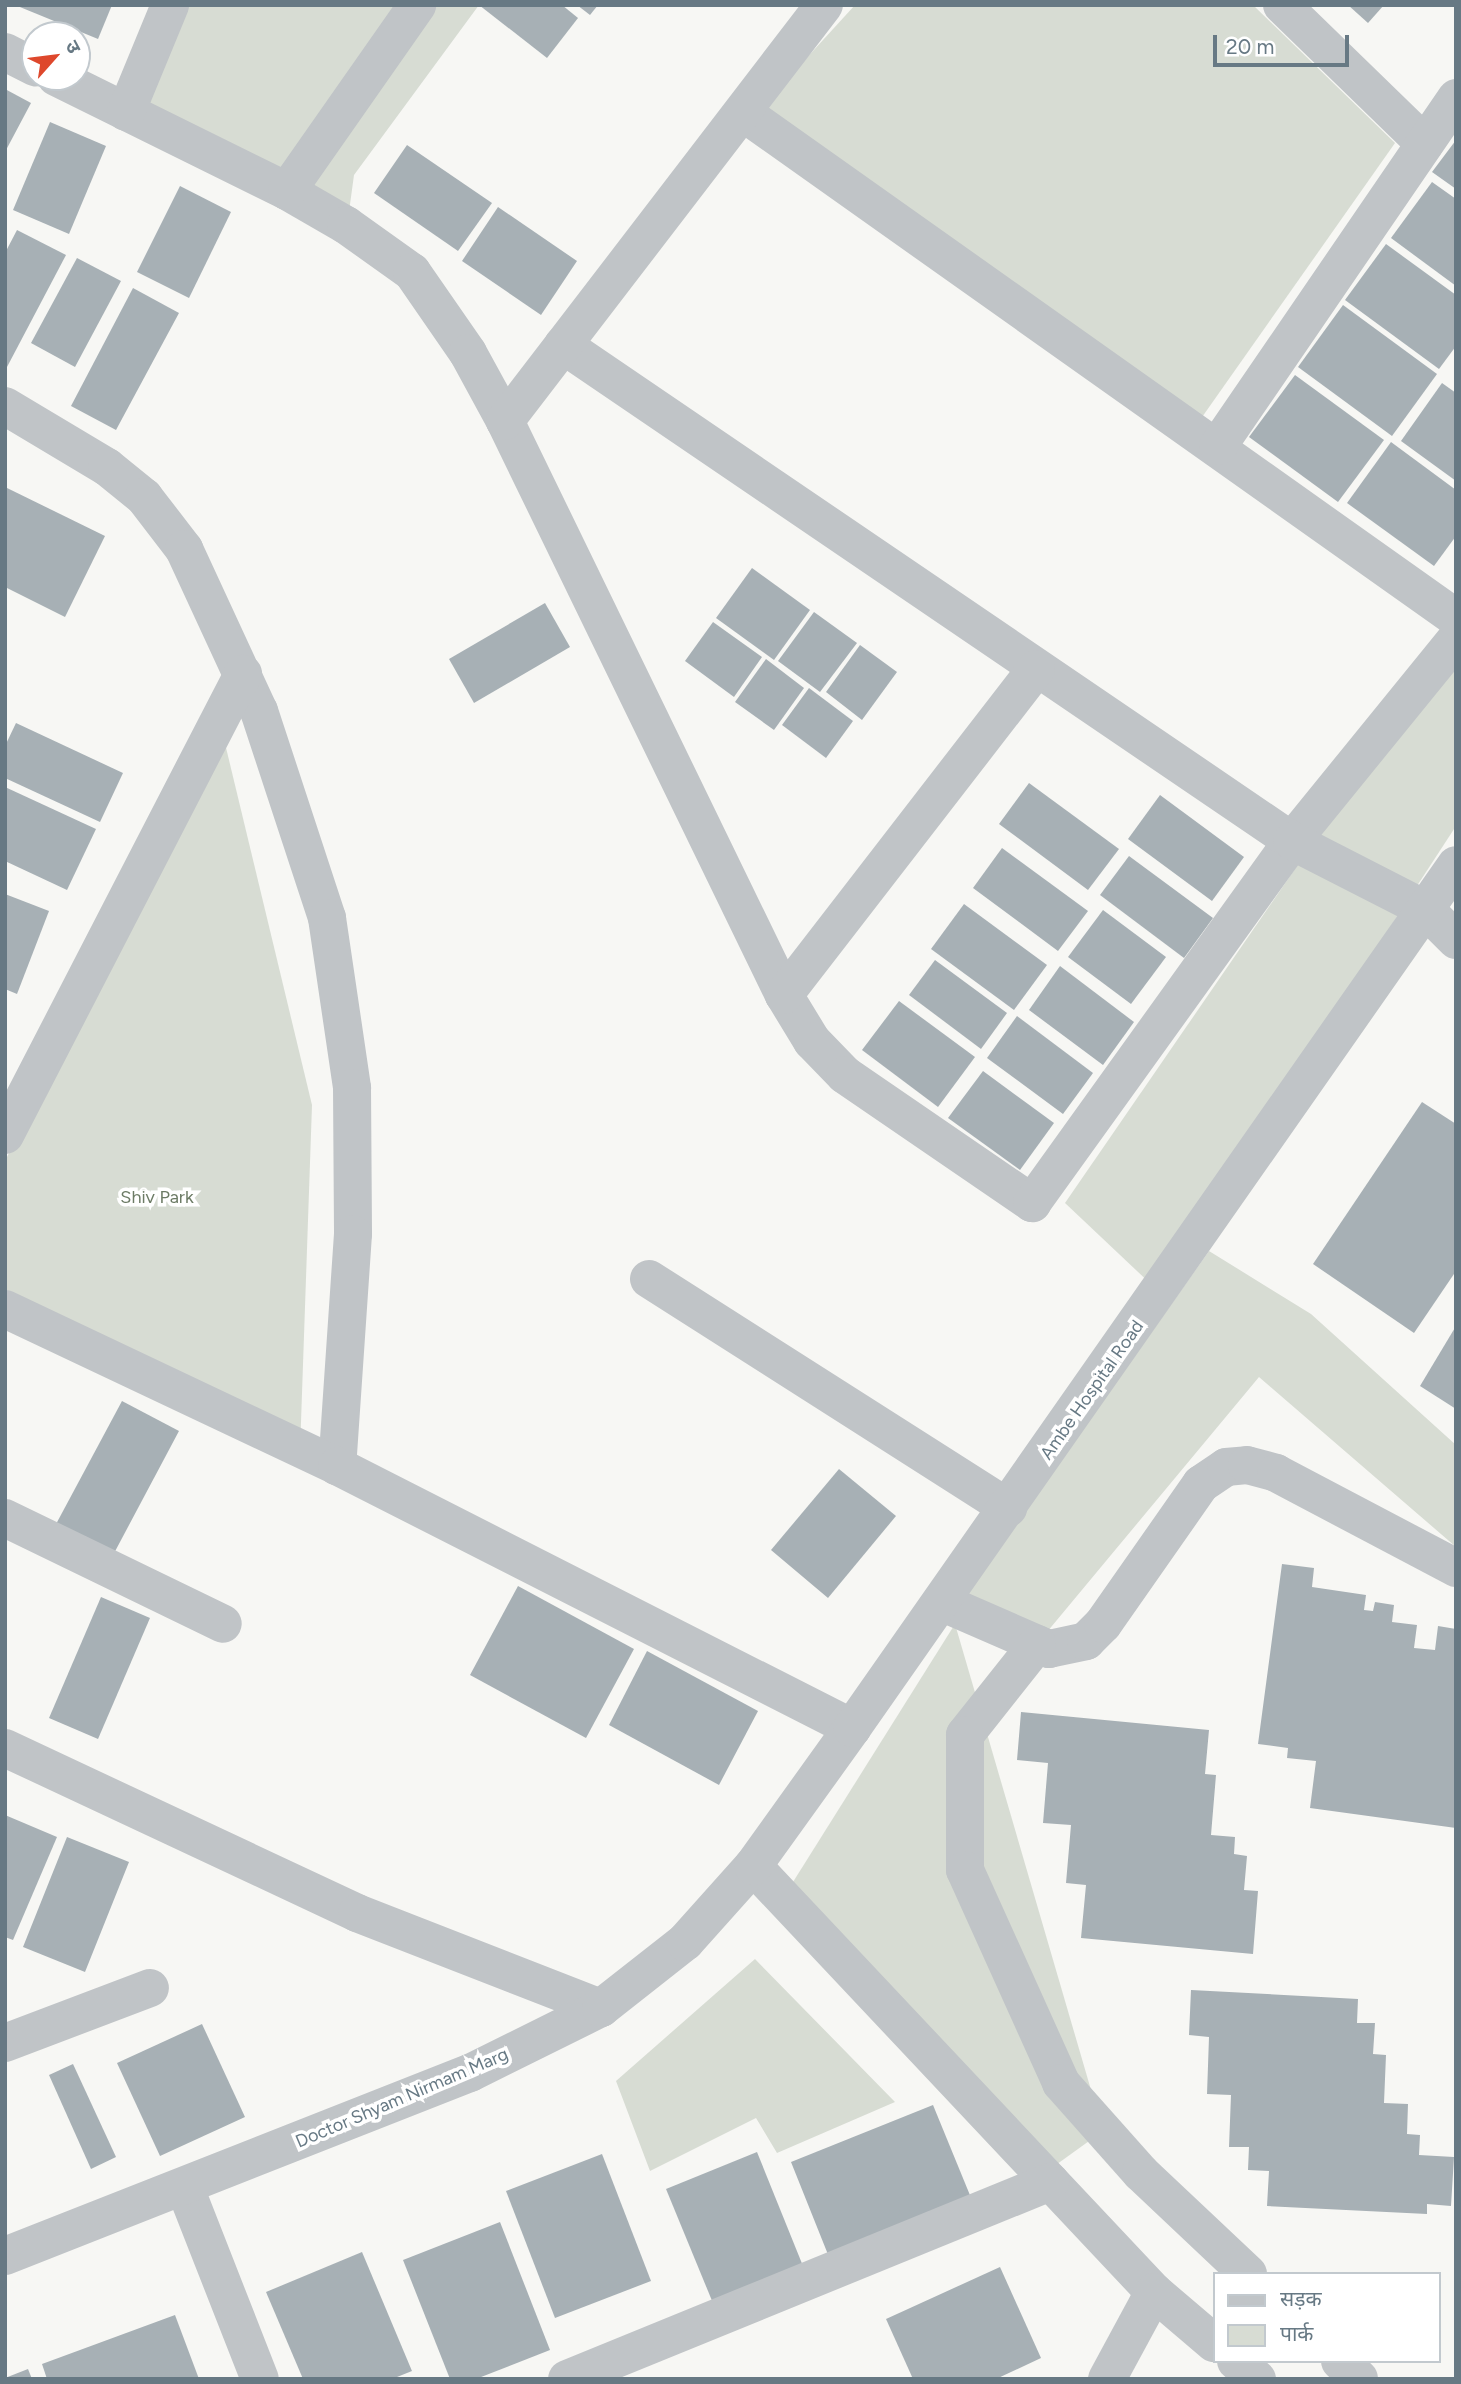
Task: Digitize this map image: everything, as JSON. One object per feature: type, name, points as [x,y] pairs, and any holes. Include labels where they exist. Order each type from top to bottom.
[{"type":"street","points":[[127,112],[170,5]]},
{"type":"street","points":[[287,191],[416,5]]},
{"type":"street","points":[[505,421],[745,114],[824,5]]},
{"type":"street","points":[[1282,5],[1425,144]]},
{"type":"street","points":[[5,52],[21,59]]},
{"type":"street","points":[[84,91],[287,191],[346,225],[412,272],[468,353],[505,421],[784,995],[812,1041],[845,1075],[1032,1203],[1292,841],[1456,639]]},
{"type":"street","points":[[1218,446],[1456,99]]},
{"type":"street","points":[[745,114],[1218,446],[1456,618]]},
{"type":"street","points":[[563,345],[1292,841],[1425,909],[1456,940]]},
{"type":"street","points":[[5,406],[107,467],[144,497],[184,549],[243,674],[327,918],[352,1088],[353,1234],[337,1466]]},
{"type":"street","points":[[784,995],[1036,669]]},
{"type":"street","points":[[5,1135],[243,674]]},
{"type":"street","points":[[1425,909],[1456,865]]},
{"type":"street","name":"Ambe Hospital Road","points":[[753,1866],[1008,1508],[1425,909]]},
{"type":"street","points":[[649,1279],[1008,1508]]},
{"type":"street","points":[[5,1309],[337,1466],[852,1728]]},
{"type":"street","points":[[941,1602],[1037,1644],[1066,1649],[1086,1642],[1104,1624],[1201,1484],[1226,1467],[1247,1465],[1276,1473],[1456,1568]]},
{"type":"street","points":[[5,1518],[223,1624]]},
{"type":"street","points":[[1037,1644],[965,1735],[965,1870],[1061,2084],[1141,2173],[1246,2272]]},
{"type":"street","points":[[5,1748],[358,1913],[601,2008]]},
{"type":"street","points":[[753,1866],[1154,2292],[1212,2341]]},
{"type":"street","name":"Doctor Shyam Nirmam Marg","points":[[5,2256],[185,2188],[470,2073],[601,2008],[685,1942],[753,1866]]},
{"type":"street","points":[[5,2043],[150,1988]]},
{"type":"street","points":[[567,2379],[1050,2182]]},
{"type":"street","points":[[185,2188],[260,2379]]},
{"type":"street","points":[[1107,2379],[1154,2292]]},
{"type":"street","points":[[1238,2363],[1257,2379]]},
{"type":"street","points":[[1342,2363],[1359,2379]]},
{"type":"green space","points":[[185,5],[479,5],[354,175],[348,219],[141,118]]},
{"type":"green space","points":[[855,5],[1253,5],[1395,143],[1200,420],[760,109]]},
{"type":"green space","points":[[1456,635],[1456,826],[1155,1288],[1065,1203]]},
{"type":"green space","name":"Shiv Park","points":[[222,731],[312,1105],[300,1451],[5,1293],[5,1161]]},
{"type":"green space","points":[[1209,1251],[1311,1314],[1456,1445],[1456,1547],[1259,1377],[1032,1650],[963,1598]]},
{"type":"green space","points":[[955,1624],[1103,2131],[1053,2167],[793,1882]]},
{"type":"green space","points":[[755,1959],[895,2102],[777,2153],[756,2118],[650,2171],[616,2081]]},
{"type":"building","points":[[15,5],[112,5],[98,39],[91,36],[91,21],[54,21]]},
{"type":"building","points":[[479,5],[562,5],[578,18],[547,58]]},
{"type":"building","points":[[577,5],[598,5],[590,15]]},
{"type":"building","points":[[1348,5],[1384,5],[1368,23]]},
{"type":"building","points":[[5,89],[31,103],[5,152]]},
{"type":"building","points":[[50,122],[106,146],[69,234],[13,210]]},
{"type":"building","points":[[1456,140],[1456,189],[1432,172]]},
{"type":"building","points":[[407,145],[492,203],[458,251],[374,193]]},
{"type":"building","points":[[1432,182],[1456,199],[1456,286],[1391,238]]},
{"type":"building","points":[[180,186],[231,212],[189,298],[137,272]]},
{"type":"building","points":[[498,207],[577,261],[541,315],[462,261]]},
{"type":"building","points":[[17,230],[66,255],[7,367],[5,253]]},
{"type":"building","points":[[1386,244],[1456,295],[1456,346],[1439,369],[1345,300]]},
{"type":"building","points":[[77,258],[121,281],[75,367],[31,343]]},
{"type":"building","points":[[133,288],[179,313],[116,430],[71,406]]},
{"type":"building","points":[[1343,305],[1437,374],[1392,436],[1298,367]]},
{"type":"building","points":[[1295,375],[1384,440],[1338,502],[1249,437]]},
{"type":"building","points":[[1442,383],[1456,393],[1456,481],[1401,441]]},
{"type":"building","points":[[1391,442],[1456,490],[1456,536],[1434,566],[1347,503]]},
{"type":"building","points":[[5,487],[105,536],[65,617],[5,587]]},
{"type":"building","points":[[752,568],[810,610],[774,660],[716,618]]},
{"type":"building","points":[[545,603],[570,647],[474,703],[449,659]]},
{"type":"building","points":[[814,612],[857,643],[820,692],[778,661]]},
{"type":"building","points":[[713,622],[762,657],[734,697],[685,661]]},
{"type":"building","points":[[860,645],[897,672],[862,720],[826,692]]},
{"type":"building","points":[[766,659],[804,688],[774,730],[735,702]]},
{"type":"building","points":[[809,688],[853,721],[826,758],[782,725]]},
{"type":"building","points":[[16,723],[123,773],[100,822],[5,778],[5,746]]},
{"type":"building","points":[[1029,783],[1119,849],[1088,890],[999,824]]},
{"type":"building","points":[[5,787],[96,829],[67,890],[5,861]]},
{"type":"building","points":[[1160,795],[1244,857],[1212,901],[1128,839]]},
{"type":"building","points":[[1002,848],[1088,911],[1058,951],[973,888]]},
{"type":"building","points":[[1129,856],[1213,918],[1184,958],[1100,895]]},
{"type":"building","points":[[5,894],[49,911],[17,994],[5,989]]},
{"type":"building","points":[[964,904],[1047,965],[1014,1010],[931,949]]},
{"type":"building","points":[[1103,910],[1166,957],[1131,1004],[1068,957]]},
{"type":"building","points":[[935,960],[1007,1013],[981,1049],[909,995]]},
{"type":"building","points":[[1060,966],[1134,1022],[1103,1065],[1029,1010]]},
{"type":"building","points":[[899,1001],[975,1057],[938,1107],[862,1050]]},
{"type":"building","points":[[1017,1016],[1093,1073],[1063,1114],[987,1058]]},
{"type":"building","points":[[983,1071],[1054,1123],[1020,1170],[948,1118]]},
{"type":"building","points":[[1422,1102],[1456,1124],[1456,1271],[1414,1333],[1313,1264]]},
{"type":"building","points":[[1456,1326],[1456,1409],[1420,1386]]},
{"type":"building","points":[[122,1401],[179,1431],[112,1557],[55,1526]]},
{"type":"building","points":[[839,1469],[896,1516],[828,1598],[771,1550]]},
{"type":"building","points":[[1282,1564],[1314,1568],[1312,1587],[1366,1595],[1364,1610],[1373,1611],[1375,1602],[1394,1605],[1392,1622],[1417,1625],[1414,1648],[1435,1650],[1438,1626],[1456,1629],[1456,1828],[1310,1808],[1316,1761],[1287,1758],[1288,1748],[1258,1744]]},
{"type":"building","points":[[518,1586],[634,1649],[586,1738],[470,1675]]},
{"type":"building","points":[[101,1597],[150,1618],[98,1739],[49,1718]]},
{"type":"building","points":[[647,1651],[758,1711],[719,1785],[609,1725]]},
{"type":"building","points":[[1021,1712],[1209,1730],[1205,1774],[1216,1775],[1211,1835],[1235,1837],[1234,1854],[1247,1856],[1244,1890],[1258,1891],[1253,1954],[1081,1938],[1086,1885],[1066,1883],[1071,1825],[1043,1823],[1048,1763],[1017,1760]]},
{"type":"building","points":[[5,1815],[57,1837],[13,1940],[5,1937]]},
{"type":"building","points":[[67,1837],[129,1862],[85,1972],[23,1947]]},
{"type":"building","points":[[1191,1990],[1358,1999],[1357,2023],[1375,2023],[1373,2054],[1386,2055],[1384,2103],[1408,2104],[1407,2134],[1420,2135],[1419,2155],[1454,2157],[1451,2206],[1427,2204],[1427,2214],[1267,2206],[1269,2171],[1248,2170],[1249,2147],[1229,2147],[1231,2095],[1207,2094],[1209,2037],[1189,2035]]},
{"type":"building","points":[[202,2024],[245,2117],[160,2156],[117,2063]]},
{"type":"building","points":[[73,2064],[116,2157],[91,2169],[49,2075]]},
{"type":"building","points":[[933,2105],[974,2205],[831,2262],[791,2162]]},
{"type":"building","points":[[757,2152],[805,2271],[715,2308],[666,2189]]},
{"type":"building","points":[[602,2154],[651,2281],[555,2318],[506,2191]]},
{"type":"building","points":[[500,2222],[550,2350],[476,2379],[450,2379],[403,2260]]},
{"type":"building","points":[[362,2252],[412,2371],[392,2379],[303,2379],[266,2292]]},
{"type":"building","points":[[1000,2267],[1041,2358],[996,2379],[913,2379],[886,2319]]},
{"type":"building","points":[[175,2315],[199,2379],[47,2379],[42,2364]]},
{"type":"building","points":[[28,2369],[32,2379],[5,2379],[5,2378]]}]
